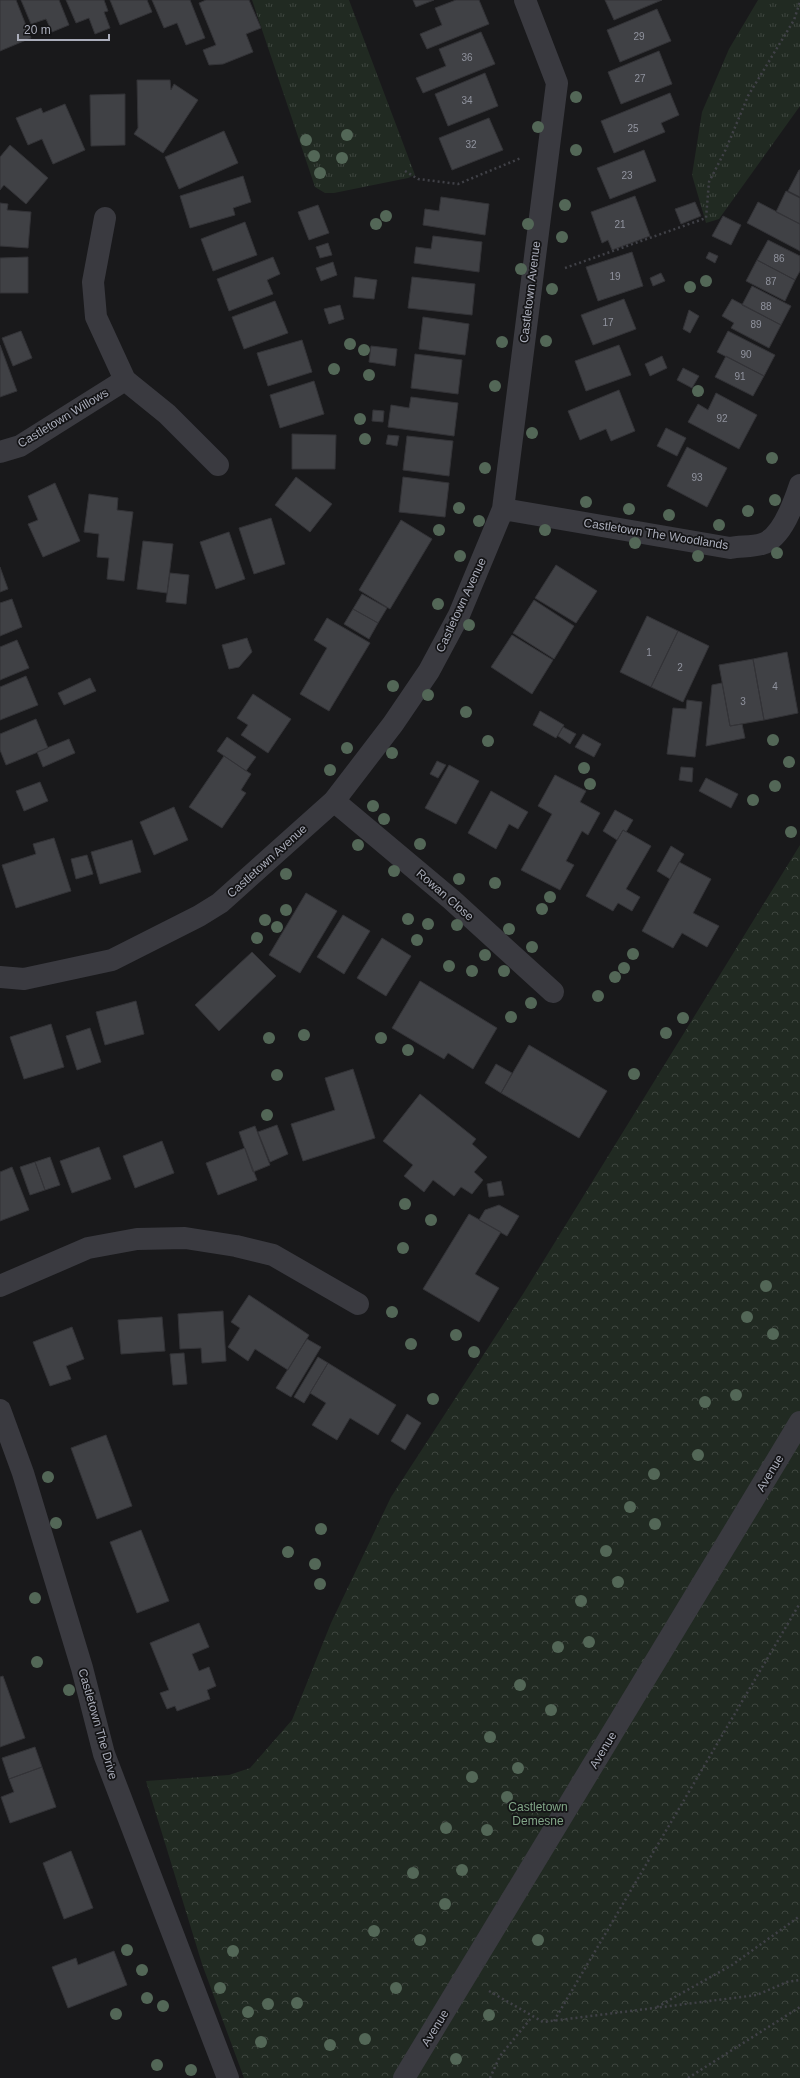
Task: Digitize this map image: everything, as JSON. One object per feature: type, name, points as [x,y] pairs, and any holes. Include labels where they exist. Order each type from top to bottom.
[{"type":"street","name":"Castletown Avenue","points":[[0,978],[24,980],[112,960],[199,916],[220,903],[334,802],[393,724],[429,671],[458,615],[503,509],[557,83],[525,0]]},
{"type":"street","points":[[105,218],[93,282],[96,317],[125,380],[167,414],[218,465]]},
{"type":"street","name":"Castletown Willows","points":[[0,452],[20,446],[125,380]]},
{"type":"street","name":"Castletown The Woodlands","points":[[503,509],[730,548],[763,544],[778,532],[788,515],[800,485]]},
{"type":"street","name":"Rowan Close","points":[[334,802],[452,900],[553,992]]},
{"type":"street","points":[[0,1286],[88,1248],[136,1239],[185,1238],[236,1246],[273,1255],[358,1304]]},
{"type":"street","name":"Castletown The Drive","points":[[0,1410],[25,1480],[82,1668],[104,1754],[228,2078]]},
{"type":"street","name":"Avenue","points":[[404,2078],[800,1422]]},
{"type":"path","points":[[565,268],[706,218],[709,182],[726,149],[748,96],[794,20],[800,2]]},
{"type":"path","points":[[405,171],[418,179],[458,184],[549,146]]},
{"type":"path","points":[[554,2021],[800,1603]]},
{"type":"path","points":[[656,2008],[732,1965],[800,1916]]},
{"type":"path","points":[[466,1977],[532,2017],[543,2022],[757,1995],[787,1982],[800,1980]]},
{"type":"path","points":[[688,2078],[800,2007]]},
{"type":"path","points":[[490,2078],[500,2056],[532,2017]]},
{"type":"green space","points":[[252,0],[349,0],[415,175],[408,178],[334,193],[325,193],[315,187]]},
{"type":"green space","points":[[758,0],[800,0],[800,106],[719,219],[706,223],[692,175],[702,112],[729,49]]},
{"type":"green space","name":"Castletown Demesne","points":[[800,845],[800,2078],[244,2078],[202,1964],[146,1781],[229,1775],[250,1768],[292,1720],[331,1623],[391,1497],[523,1294]]},
{"type":"building","points":[[0,0],[16,0],[31,38],[0,51]]},
{"type":"building","points":[[21,0],[59,0],[69,25],[52,32],[46,19],[31,24]]},
{"type":"building","points":[[66,0],[104,0],[108,11],[104,12],[110,28],[95,34],[89,18],[76,23]]},
{"type":"building","points":[[110,0],[147,0],[152,12],[120,25]]},
{"type":"building","points":[[152,0],[190,0],[205,38],[186,45],[177,23],[164,28]]},
{"type":"building","points":[[206,0],[249,0],[261,28],[246,34],[253,52],[223,64],[209,65],[203,50],[216,45],[199,3]]},
{"type":"building","points":[[413,0],[434,0],[416,7]]},
{"type":"building","points":[[456,0],[479,0],[489,24],[427,49],[420,34],[442,25],[435,8]]},
{"type":"building","points":[[605,0],[662,0],[614,20]]},
{"type":"building","points":[[657,9],[671,41],[620,62],[607,30]]},
{"type":"building","points":[[481,32],[495,64],[423,93],[416,78],[446,66],[439,49]]},
{"type":"building","points":[[659,51],[672,84],[621,104],[608,72]]},
{"type":"building","points":[[485,73],[498,106],[448,126],[435,94]]},
{"type":"building","points":[[137,80],[170,80],[171,90],[174,84],[198,100],[163,153],[134,134],[138,128]]},
{"type":"building","points":[[670,93],[679,115],[661,123],[665,132],[614,153],[601,121]]},
{"type":"building","points":[[125,94],[125,145],[91,146],[90,95]]},
{"type":"building","points":[[65,104],[85,150],[53,164],[42,139],[28,145],[16,118],[41,108],[43,113]]},
{"type":"building","points":[[489,118],[503,150],[452,170],[439,138]]},
{"type":"building","points":[[224,131],[238,163],[179,189],[165,157]]},
{"type":"building","points":[[10,145],[48,178],[26,204],[4,185],[0,190],[0,157]]},
{"type":"building","points":[[644,150],[656,181],[610,199],[597,168]]},
{"type":"building","points":[[800,170],[800,197],[788,191]]},
{"type":"building","points":[[243,176],[251,202],[233,208],[235,215],[190,228],[180,196]]},
{"type":"building","points":[[786,191],[800,198],[800,224],[776,212]]},
{"type":"building","points":[[635,196],[650,236],[612,250],[608,240],[602,243],[591,212]]},
{"type":"building","points":[[441,197],[489,204],[485,235],[423,225],[425,209],[439,211]]},
{"type":"building","points":[[695,202],[701,216],[681,224],[675,209]]},
{"type":"building","points":[[758,202],[800,224],[800,251],[747,223]]},
{"type":"building","points":[[0,203],[8,204],[7,210],[31,212],[28,248],[0,246]]},
{"type":"building","points":[[318,205],[329,233],[309,240],[298,212]]},
{"type":"building","points":[[723,216],[741,225],[731,245],[712,236]]},
{"type":"building","points":[[245,222],[257,255],[213,271],[201,239]]},
{"type":"building","points":[[433,236],[482,242],[479,272],[414,263],[416,247],[431,249]]},
{"type":"building","points":[[768,240],[800,256],[800,271],[795,280],[757,260]]},
{"type":"building","points":[[328,243],[332,255],[320,258],[316,247]]},
{"type":"building","points":[[632,252],[643,286],[598,301],[586,267]]},
{"type":"building","points":[[709,252],[718,256],[715,263],[706,258]]},
{"type":"building","points":[[28,257],[28,293],[0,293],[0,258]]},
{"type":"building","points":[[273,257],[280,274],[267,280],[273,294],[229,311],[217,279]]},
{"type":"building","points":[[757,260],[795,280],[785,301],[746,281]]},
{"type":"building","points":[[333,262],[337,275],[321,281],[316,268]]},
{"type":"building","points":[[661,273],[665,281],[653,286],[650,278]]},
{"type":"building","points":[[355,277],[377,280],[374,299],[353,297]]},
{"type":"building","points":[[412,277],[475,284],[472,315],[408,308]]},
{"type":"building","points":[[752,286],[791,306],[781,325],[742,305]]},
{"type":"building","points":[[624,299],[636,329],[593,345],[581,315]]},
{"type":"building","points":[[732,299],[781,325],[769,348],[731,328],[734,323],[722,316]]},
{"type":"building","points":[[275,301],[288,333],[244,349],[232,317]]},
{"type":"building","points":[[340,305],[344,319],[329,324],[324,309]]},
{"type":"building","points":[[689,310],[699,316],[690,333],[683,329]]},
{"type":"building","points":[[423,317],[469,324],[465,355],[419,349]]},
{"type":"building","points":[[21,331],[32,358],[13,366],[2,338]]},
{"type":"building","points":[[728,331],[775,355],[764,376],[717,352]]},
{"type":"building","points":[[302,340],[312,372],[268,386],[257,353]]},
{"type":"building","points":[[0,345],[17,391],[0,397]]},
{"type":"building","points":[[619,345],[631,375],[586,391],[575,361]]},
{"type":"building","points":[[371,346],[397,349],[395,366],[369,362]]},
{"type":"building","points":[[415,354],[462,360],[458,394],[411,388]]},
{"type":"building","points":[[662,356],[667,368],[650,376],[645,364]]},
{"type":"building","points":[[726,356],[764,376],[753,396],[715,377]]},
{"type":"building","points":[[683,368],[699,376],[692,388],[677,380]]},
{"type":"building","points":[[314,381],[324,414],[280,428],[270,395]]},
{"type":"building","points":[[619,390],[635,431],[611,441],[606,429],[580,440],[568,411]]},
{"type":"building","points":[[716,393],[757,415],[739,449],[688,422],[698,404],[708,410]]},
{"type":"building","points":[[411,397],[458,403],[454,436],[388,427],[391,405],[409,408]]},
{"type":"building","points":[[373,410],[384,411],[383,422],[372,421]]},
{"type":"building","points":[[666,428],[686,438],[677,456],[657,446]]},
{"type":"building","points":[[292,434],[336,435],[335,469],[292,469]]},
{"type":"building","points":[[388,435],[399,436],[397,446],[386,444]]},
{"type":"building","points":[[407,436],[453,441],[449,476],[403,470]]},
{"type":"building","points":[[687,447],[727,468],[707,507],[667,486]]},
{"type":"building","points":[[296,477],[332,504],[310,532],[275,505]]},
{"type":"building","points":[[403,477],[449,483],[445,517],[399,512]]},
{"type":"building","points":[[55,483],[80,541],[43,557],[28,524],[38,520],[28,496]]},
{"type":"building","points":[[89,494],[118,498],[117,510],[133,512],[124,581],[107,579],[109,558],[97,557],[99,534],[84,532]]},
{"type":"building","points":[[271,518],[285,564],[254,574],[239,528]]},
{"type":"building","points":[[401,520],[432,539],[390,609],[359,590]]},
{"type":"building","points":[[229,532],[245,579],[216,589],[200,542]]},
{"type":"building","points":[[143,541],[173,544],[167,593],[137,589]]},
{"type":"building","points":[[556,565],[597,591],[576,623],[535,598]]},
{"type":"building","points":[[0,567],[8,589],[0,592]]},
{"type":"building","points":[[170,573],[189,575],[186,604],[166,602]]},
{"type":"building","points":[[362,594],[387,608],[378,623],[353,609]]},
{"type":"building","points":[[12,599],[22,627],[0,636],[0,603]]},
{"type":"building","points":[[534,600],[574,626],[554,659],[513,633]]},
{"type":"building","points":[[353,609],[378,623],[369,639],[344,624]]},
{"type":"building","points":[[647,616],[678,631],[651,687],[620,672]]},
{"type":"building","points":[[327,618],[370,643],[329,711],[300,694],[327,648],[314,640]]},
{"type":"building","points":[[678,631],[709,646],[683,702],[651,687]]},
{"type":"building","points":[[512,635],[553,660],[532,694],[491,667]]},
{"type":"building","points":[[247,638],[252,652],[239,667],[229,669],[222,645]]},
{"type":"building","points":[[17,640],[29,668],[0,680],[0,647]]},
{"type":"building","points":[[787,652],[798,713],[764,720],[753,659]]},
{"type":"building","points":[[753,659],[764,720],[730,726],[719,665]]},
{"type":"building","points":[[26,676],[38,705],[0,720],[0,687]]},
{"type":"building","points":[[90,678],[96,691],[64,705],[58,693]]},
{"type":"building","points":[[722,683],[730,726],[742,724],[745,738],[706,746],[712,685]]},
{"type":"building","points":[[253,694],[291,719],[268,753],[241,735],[248,725],[237,718]]},
{"type":"building","points":[[687,700],[702,702],[695,757],[667,754],[673,708],[686,709]]},
{"type":"building","points":[[540,711],[564,725],[556,738],[533,725]]},
{"type":"building","points":[[36,719],[48,748],[6,765],[0,750],[0,734]]},
{"type":"building","points":[[563,727],[576,734],[570,744],[558,736]]},
{"type":"building","points":[[583,734],[601,744],[594,757],[575,747]]},
{"type":"building","points":[[227,737],[256,757],[246,771],[217,751]]},
{"type":"building","points":[[69,739],[75,753],[43,767],[37,752]]},
{"type":"building","points":[[224,756],[251,774],[241,790],[246,793],[222,828],[189,807]]},
{"type":"building","points":[[437,761],[446,765],[438,778],[430,774]]},
{"type":"building","points":[[449,765],[479,781],[456,824],[425,808]]},
{"type":"building","points":[[681,767],[693,768],[692,782],[679,780]]},
{"type":"building","points":[[555,775],[586,791],[580,802],[600,813],[588,835],[582,831],[566,861],[574,865],[560,890],[521,870],[552,814],[538,806]]},
{"type":"building","points":[[706,778],[738,794],[731,808],[699,791]]},
{"type":"building","points":[[40,782],[48,801],[24,811],[16,791]]},
{"type":"building","points":[[491,791],[528,812],[518,829],[509,824],[496,849],[468,833]]},
{"type":"building","points":[[174,807],[188,840],[154,855],[140,822]]},
{"type":"building","points":[[615,810],[633,820],[626,832],[623,830],[617,840],[603,831]]},
{"type":"building","points":[[623,830],[651,846],[626,889],[640,897],[632,911],[618,903],[613,911],[586,896]]},
{"type":"building","points":[[54,838],[71,891],[16,908],[2,865],[36,854],[33,844]]},
{"type":"building","points":[[132,840],[141,872],[100,884],[91,852]]},
{"type":"building","points":[[671,846],[684,854],[670,879],[657,871]]},
{"type":"building","points":[[87,855],[93,874],[76,879],[71,859]]},
{"type":"building","points":[[679,862],[711,879],[693,913],[719,926],[707,947],[682,933],[673,948],[642,931]]},
{"type":"building","points":[[306,893],[337,911],[300,973],[269,955]]},
{"type":"building","points":[[343,915],[370,931],[344,974],[317,957]]},
{"type":"building","points":[[382,938],[411,956],[386,996],[357,978]]},
{"type":"building","points":[[252,952],[276,976],[219,1031],[195,1005]]},
{"type":"building","points":[[420,981],[497,1028],[473,1069],[448,1053],[444,1059],[392,1028]]},
{"type":"building","points":[[136,1001],[144,1034],[105,1045],[96,1012]]},
{"type":"building","points":[[51,1024],[64,1067],[24,1079],[10,1037]]},
{"type":"building","points":[[90,1028],[101,1062],[77,1070],[66,1036]]},
{"type":"building","points":[[529,1045],[607,1091],[579,1138],[501,1093]]},
{"type":"building","points":[[496,1064],[512,1073],[501,1093],[485,1083]]},
{"type":"building","points":[[353,1069],[375,1138],[303,1161],[291,1124],[335,1110],[325,1078]]},
{"type":"building","points":[[420,1094],[476,1139],[472,1144],[487,1157],[474,1172],[483,1180],[472,1194],[461,1187],[454,1196],[433,1180],[424,1192],[404,1176],[413,1165],[383,1141]]},
{"type":"building","points":[[277,1125],[288,1154],[270,1162],[258,1132]]},
{"type":"building","points":[[255,1126],[270,1165],[253,1172],[239,1132]]},
{"type":"building","points":[[162,1141],[174,1173],[135,1188],[123,1156]]},
{"type":"building","points":[[99,1147],[111,1179],[72,1193],[60,1161]]},
{"type":"building","points":[[245,1148],[257,1180],[218,1195],[206,1163]]},
{"type":"building","points":[[50,1157],[60,1185],[45,1190],[35,1162]]},
{"type":"building","points":[[35,1162],[45,1190],[30,1195],[20,1167]]},
{"type":"building","points":[[12,1167],[29,1210],[0,1221],[0,1172]]},
{"type":"building","points":[[501,1181],[504,1195],[489,1197],[487,1184]]},
{"type":"building","points":[[499,1205],[519,1216],[507,1236],[479,1220],[485,1210]]},
{"type":"building","points":[[469,1214],[501,1232],[475,1274],[499,1288],[479,1322],[423,1289]]},
{"type":"building","points":[[249,1295],[309,1335],[288,1370],[255,1349],[248,1361],[228,1347],[240,1328],[231,1322]]},
{"type":"building","points":[[223,1311],[226,1361],[202,1363],[201,1348],[180,1349],[178,1314]]},
{"type":"building","points":[[162,1317],[165,1351],[121,1354],[118,1320]]},
{"type":"building","points":[[72,1327],[84,1359],[66,1366],[71,1379],[50,1386],[33,1342]]},
{"type":"building","points":[[307,1339],[321,1347],[291,1397],[276,1388]]},
{"type":"building","points":[[184,1353],[187,1384],[173,1385],[170,1354]]},
{"type":"building","points":[[318,1357],[328,1363],[304,1403],[294,1397]]},
{"type":"building","points":[[328,1363],[396,1405],[378,1435],[350,1418],[337,1440],[312,1425],[326,1403],[310,1393]]},
{"type":"building","points":[[407,1414],[421,1423],[405,1450],[391,1441]]},
{"type":"building","points":[[106,1435],[132,1506],[97,1519],[71,1448]]},
{"type":"building","points":[[141,1530],[169,1601],[137,1613],[110,1542]]},
{"type":"building","points":[[199,1623],[209,1647],[192,1654],[199,1671],[209,1667],[216,1686],[207,1690],[210,1699],[177,1711],[175,1706],[167,1709],[160,1693],[169,1690],[150,1643]]},
{"type":"building","points":[[3,1676],[25,1738],[0,1747],[0,1677]]},
{"type":"building","points":[[35,1747],[42,1767],[9,1779],[2,1758]]},
{"type":"building","points":[[42,1767],[56,1807],[10,1823],[1,1797],[14,1792],[9,1779]]},
{"type":"building","points":[[71,1851],[93,1908],[64,1919],[43,1863]]},
{"type":"building","points":[[114,1951],[127,1985],[68,2008],[52,1967],[76,1958],[78,1965]]}]
